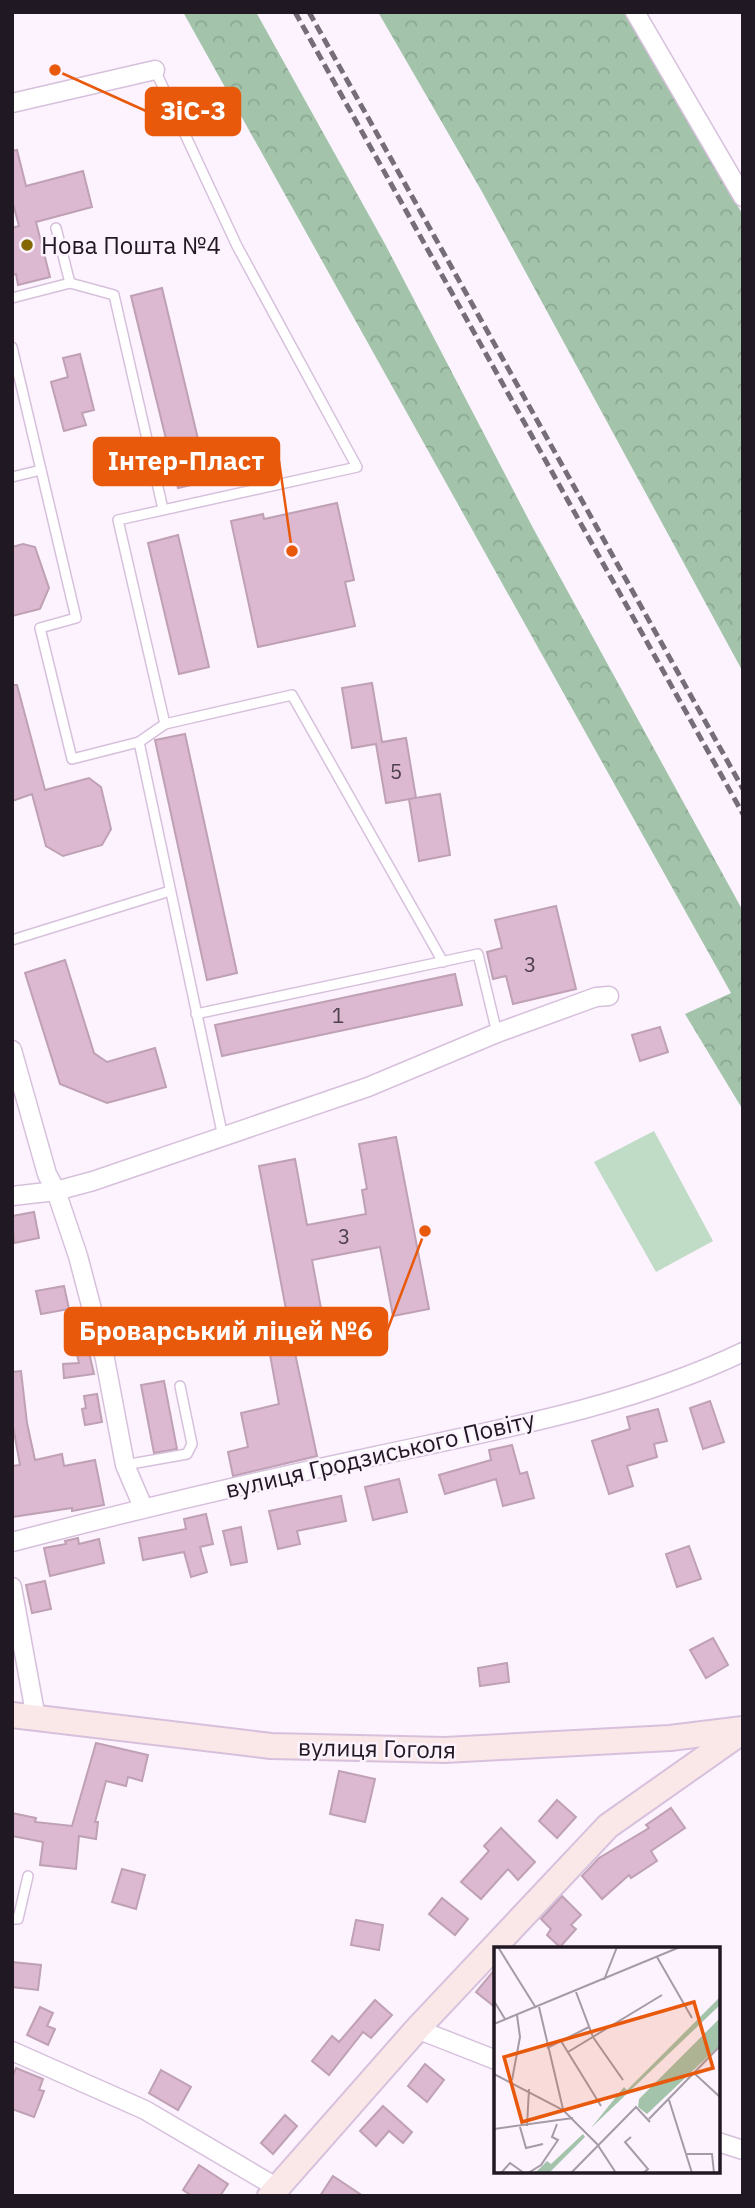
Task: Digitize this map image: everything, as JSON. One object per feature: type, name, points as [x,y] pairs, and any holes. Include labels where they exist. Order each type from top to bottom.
[{"type":"street","points":[[635,12],[743,197]]},
{"type":"street","points":[[12,103],[155,70]]},
{"type":"street","points":[[12,1196],[56,1191],[223,1137],[369,1087],[497,1033],[596,997],[609,996]]},
{"type":"street","points":[[12,1050],[47,1174],[56,1191],[78,1256],[105,1359],[125,1465],[143,1507]]},
{"type":"street","name":"вулиця Гродзиського Повіту","points":[[12,1542],[143,1507],[518,1425],[627,1396],[713,1366],[743,1352]]},
{"type":"street","points":[[12,1587],[24,1717]]},
{"type":"street","name":"вулиця Гоголя","points":[[24,1717],[271,1745],[445,1751],[670,1738],[743,1730]]},
{"type":"street","points":[[494,1947],[608,1826],[743,1730]]},
{"type":"street","points":[[12,2052],[145,2110],[273,2191],[494,1947]]},
{"type":"street","points":[[417,2029],[494,2059]]},
{"type":"street","points":[[720,2143],[743,2150]]},
{"type":"lane","points":[[155,70],[237,246],[357,467],[118,520],[165,724]]},
{"type":"lane","points":[[56,228],[70,283]]},
{"type":"lane","points":[[12,298],[70,283],[114,295],[163,509]]},
{"type":"lane","points":[[12,347],[76,618],[40,628],[72,758],[139,742],[165,724],[292,695],[443,962]]},
{"type":"lane","points":[[12,477],[41,470]]},
{"type":"lane","points":[[139,742],[223,1137]]},
{"type":"lane","points":[[12,940],[170,891]]},
{"type":"lane","points":[[196,1014],[478,954],[497,1033]]},
{"type":"lane","points":[[125,1465],[187,1454],[192,1444],[180,1386]]},
{"type":"lane","points":[[12,1919],[18,1919],[28,1876]]},
{"type":"green space","points":[[183,12],[256,12],[385,244],[533,528],[743,911],[743,1110],[685,1014],[731,993]]},
{"type":"green space","points":[[378,12],[624,12],[743,215],[743,672],[481,190]]},
{"type":"green space","points":[[654,1131],[713,1241],[656,1272],[594,1162]]},
{"type":"building","points":[[17,150],[26,186],[83,171],[92,207],[36,222],[50,277],[18,285],[16,274],[12,275],[12,228],[19,226],[12,200],[12,151]]},
{"type":"building","points":[[162,288],[208,481],[178,488],[131,296]]},
{"type":"building","points":[[80,354],[94,410],[82,413],[86,425],[64,431],[51,382],[68,377],[63,358]]},
{"type":"building","points":[[337,503],[354,580],[345,582],[355,626],[258,647],[231,521],[263,514],[264,519]]},
{"type":"building","points":[[178,535],[209,667],[179,674],[148,543]]},
{"type":"building","points":[[23,544],[35,547],[49,588],[40,609],[12,616],[12,547]]},
{"type":"building","points":[[372,683],[382,742],[406,738],[416,798],[386,803],[376,744],[352,748],[342,688]]},
{"type":"building","points":[[12,685],[17,685],[45,790],[89,778],[101,787],[111,829],[102,845],[63,856],[46,846],[32,794],[12,801]]},
{"type":"building","points":[[185,734],[237,973],[207,980],[155,740]]},
{"type":"building","points":[[440,794],[450,855],[419,861],[409,799]]},
{"type":"building","points":[[556,906],[576,989],[513,1004],[506,976],[493,979],[487,952],[502,948],[495,920]]},
{"type":"building","points":[[65,960],[94,1053],[107,1062],[155,1048],[166,1087],[107,1103],[60,1084],[25,973]]},
{"type":"building","points":[[455,974],[462,1005],[222,1056],[215,1025]]},
{"type":"building","points":[[660,1027],[668,1052],[640,1061],[632,1035]]},
{"type":"building","points":[[396,1137],[429,1309],[393,1316],[380,1247],[312,1260],[325,1330],[291,1336],[259,1166],[295,1159],[307,1225],[366,1214],[362,1190],[367,1189],[359,1144]]},
{"type":"building","points":[[34,1212],[39,1238],[14,1243],[12,1216]]},
{"type":"building","points":[[64,1286],[69,1309],[41,1314],[36,1291]]},
{"type":"building","points":[[80,1314],[94,1374],[64,1378],[63,1364],[79,1363],[68,1317]]},
{"type":"building","points":[[293,1344],[317,1456],[233,1476],[228,1452],[248,1447],[241,1413],[279,1404],[269,1349]]},
{"type":"building","points":[[21,1371],[27,1423],[35,1460],[62,1454],[64,1466],[95,1460],[104,1505],[12,1517],[12,1466],[20,1465],[12,1421],[12,1372]]},
{"type":"building","points":[[164,1381],[177,1449],[154,1453],[141,1385]]},
{"type":"building","points":[[97,1394],[102,1422],[85,1425],[82,1409],[86,1408],[84,1396]]},
{"type":"building","points":[[710,1401],[724,1442],[703,1449],[690,1408]]},
{"type":"building","points":[[658,1409],[667,1441],[654,1444],[657,1457],[627,1466],[633,1486],[609,1494],[592,1441],[630,1429],[627,1417]]},
{"type":"building","points":[[512,1445],[520,1474],[527,1472],[534,1498],[503,1506],[496,1479],[445,1494],[439,1475],[491,1460],[489,1450]]},
{"type":"building","points":[[399,1479],[407,1512],[373,1520],[365,1487]]},
{"type":"building","points":[[341,1496],[346,1521],[297,1531],[300,1544],[278,1549],[269,1511]]},
{"type":"building","points":[[206,1514],[213,1544],[200,1547],[207,1572],[191,1577],[184,1552],[143,1560],[139,1538],[186,1529],[184,1519]]},
{"type":"building","points":[[241,1527],[247,1562],[231,1565],[223,1531]]},
{"type":"building","points":[[78,1538],[79,1544],[99,1539],[104,1563],[50,1576],[44,1548],[66,1544],[65,1541]]},
{"type":"building","points":[[689,1546],[701,1579],[677,1587],[666,1554]]},
{"type":"building","points":[[45,1581],[51,1609],[32,1613],[26,1585]]},
{"type":"building","points":[[713,1638],[728,1665],[706,1678],[690,1650]]},
{"type":"building","points":[[507,1663],[509,1682],[480,1686],[478,1668]]},
{"type":"building","points":[[96,1743],[148,1755],[142,1781],[128,1777],[126,1786],[106,1781],[95,1822],[98,1822],[96,1839],[79,1836],[76,1869],[40,1865],[43,1842],[12,1836],[12,1813],[36,1818],[35,1822],[72,1826]]},
{"type":"building","points":[[339,1771],[375,1779],[365,1822],[330,1814]]},
{"type":"building","points":[[557,1800],[576,1817],[557,1838],[539,1821]]},
{"type":"building","points":[[671,1808],[685,1828],[651,1851],[657,1861],[631,1878],[629,1875],[602,1899],[582,1876],[599,1858],[649,1828],[646,1825]]},
{"type":"building","points":[[501,1828],[535,1862],[518,1880],[508,1869],[481,1899],[461,1882],[489,1851],[484,1846]]},
{"type":"building","points":[[122,1869],[145,1875],[136,1909],[112,1902]]},
{"type":"building","points":[[562,1896],[581,1915],[571,1925],[576,1929],[560,1947],[547,1935],[551,1929],[541,1919]]},
{"type":"building","points":[[442,1898],[468,1919],[455,1935],[429,1914]]},
{"type":"building","points":[[356,1920],[383,1925],[379,1950],[351,1945]]},
{"type":"building","points":[[12,1962],[41,1965],[38,1990],[12,1987]]},
{"type":"building","points":[[494,1970],[494,2006],[476,1992]]},
{"type":"building","points":[[375,2000],[392,2015],[371,2038],[363,2032],[329,2075],[312,2061],[332,2036],[339,2042]]},
{"type":"building","points":[[40,2007],[53,2013],[47,2026],[55,2029],[48,2045],[27,2035]]},
{"type":"building","points":[[425,2064],[444,2080],[427,2102],[408,2086]]},
{"type":"building","points":[[16,2068],[43,2079],[39,2090],[44,2091],[34,2117],[12,2109],[12,2078]]},
{"type":"building","points":[[161,2070],[191,2087],[178,2110],[149,2093]]},
{"type":"building","points":[[383,2106],[412,2132],[403,2143],[389,2131],[376,2146],[360,2131]]},
{"type":"building","points":[[285,2115],[297,2126],[273,2154],[261,2143]]},
{"type":"building","points":[[199,2165],[228,2184],[220,2196],[192,2196],[183,2190]]},
{"type":"building","points":[[333,2176],[363,2196],[320,2196]]},
{"type":"railway","points":[[295,12],[743,814]]},
{"type":"railway","points":[[309,12],[743,789]]},
{"type":"place","name":"ЗіС-3","points":[[55,70]]},
{"type":"place","name":"Нова Пошта №4","points":[[27,245]]},
{"type":"place","name":"Інтер-Пласт","points":[[292,551]]},
{"type":"place","name":"Броварський ліцей №6","points":[[425,1231]]}]
